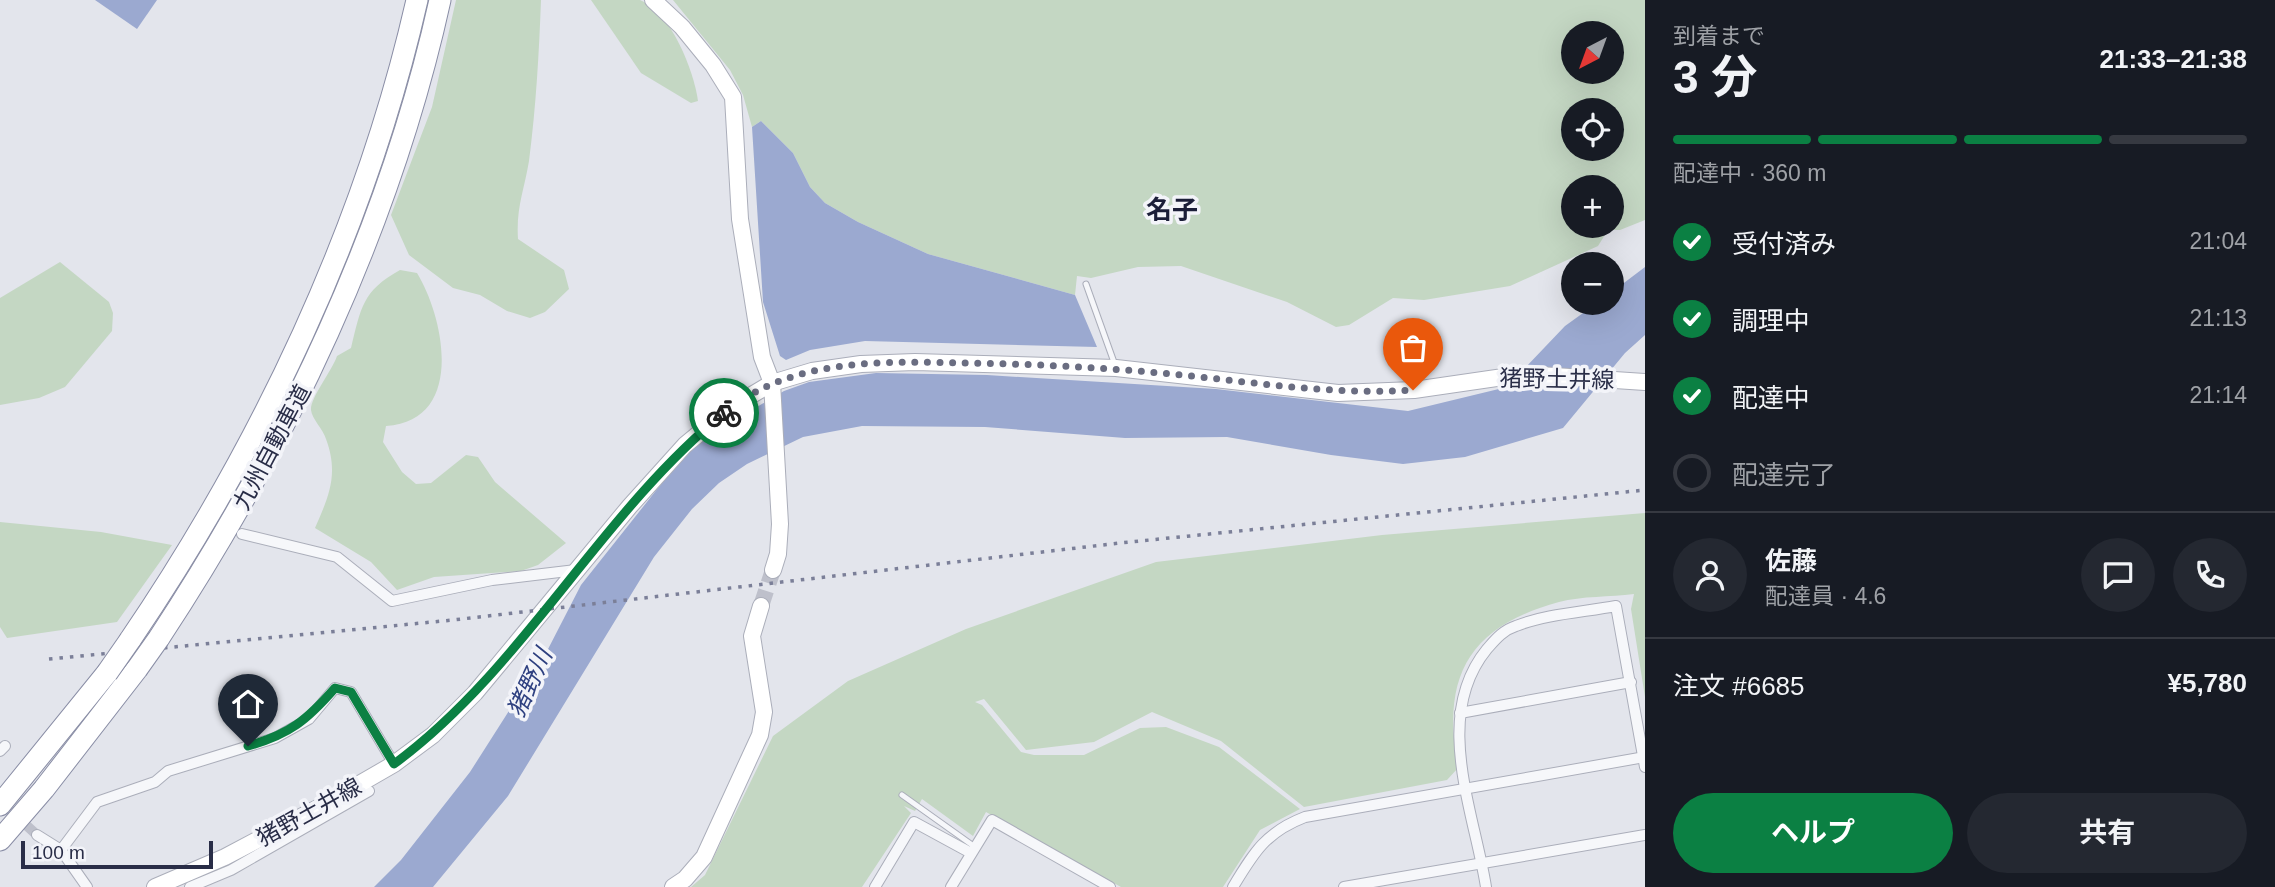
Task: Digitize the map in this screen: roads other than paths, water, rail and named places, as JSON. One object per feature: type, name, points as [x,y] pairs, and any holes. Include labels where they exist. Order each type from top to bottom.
[{"type":"highway","name":"九州自動車道","points":[[0,805],[107,673],[130,640],[210,514],[294,354],[332,266],[374,150],[417,0]]},
{"type":"highway","name":"九州自動車道","points":[[0,839],[44,789],[137,669],[237,514],[315,365],[375,214],[411,104],[440,0]]},
{"type":"main road","points":[[653,0],[682,27],[713,65],[733,97],[743,244],[762,357],[772,391],[780,524],[778,554],[772,570]]},
{"type":"main road","name":"猪野土井線","points":[[155,887],[225,857],[394,764],[433,735],[475,693],[576,570],[685,445],[730,408],[772,391],[812,370],[861,363],[950,362],[1116,368],[1286,389],[1372,393],[1524,374],[1645,382]]},
{"type":"main road","points":[[673,887],[685,879],[704,857],[760,734],[764,712],[752,636],[761,606]]},
{"type":"street","points":[[242,534],[337,557],[392,601],[492,580],[576,570]]},
{"type":"street","points":[[1233,887],[1250,858],[1280,827],[1305,817],[1467,787],[1645,761],[1616,606],[1514,626],[1497,637],[1475,664],[1463,690],[1458,737],[1467,787],[1482,862],[1486,887]]},
{"type":"street","points":[[1460,713],[1631,682]]},
{"type":"street","points":[[61,850],[97,802],[155,782],[168,771],[275,738],[309,719],[335,688],[351,692],[394,764]]},
{"type":"street","points":[[190,887],[231,870],[369,791]]},
{"type":"street","points":[[951,887],[992,820],[1110,887]]},
{"type":"street","points":[[874,887],[914,822],[973,850]]},
{"type":"street","points":[[37,835],[61,850],[87,887]]},
{"type":"street","points":[[1344,887],[1645,835]]},
{"type":"lane","points":[[1086,284],[1116,368]]},
{"type":"lane","points":[[902,795],[973,850]]},
{"type":"water","points":[[95,0],[157,0],[137,29]]},
{"type":"water","points":[[761,121],[793,153],[810,187],[825,203],[858,222],[928,254],[1075,295],[1097,347],[865,341],[810,350],[786,360],[780,356],[763,302],[752,127]]},
{"type":"water","name":"猪野川","points":[[1645,267],[1645,335],[1625,353],[1563,428],[1465,457],[1403,464],[1227,437],[1125,438],[985,427],[862,426],[803,437],[747,464],[719,483],[692,509],[654,557],[508,796],[433,887],[374,887],[401,860],[470,772],[546,653],[581,585],[662,483],[701,440],[784,391],[809,382],[876,373],[987,375],[1216,389],[1408,411],[1507,387],[1565,326],[1580,315],[1624,315],[1624,283]]},
{"type":"tunnel","points":[[761,606],[773,570]]},
{"type":"tunnel","points":[[16,816],[37,835]]},
{"type":"railway","points":[[49,659],[453,620],[1120,543],[1645,490]]},
{"type":"district","name":"名子","points":[[1172,210]]}]
